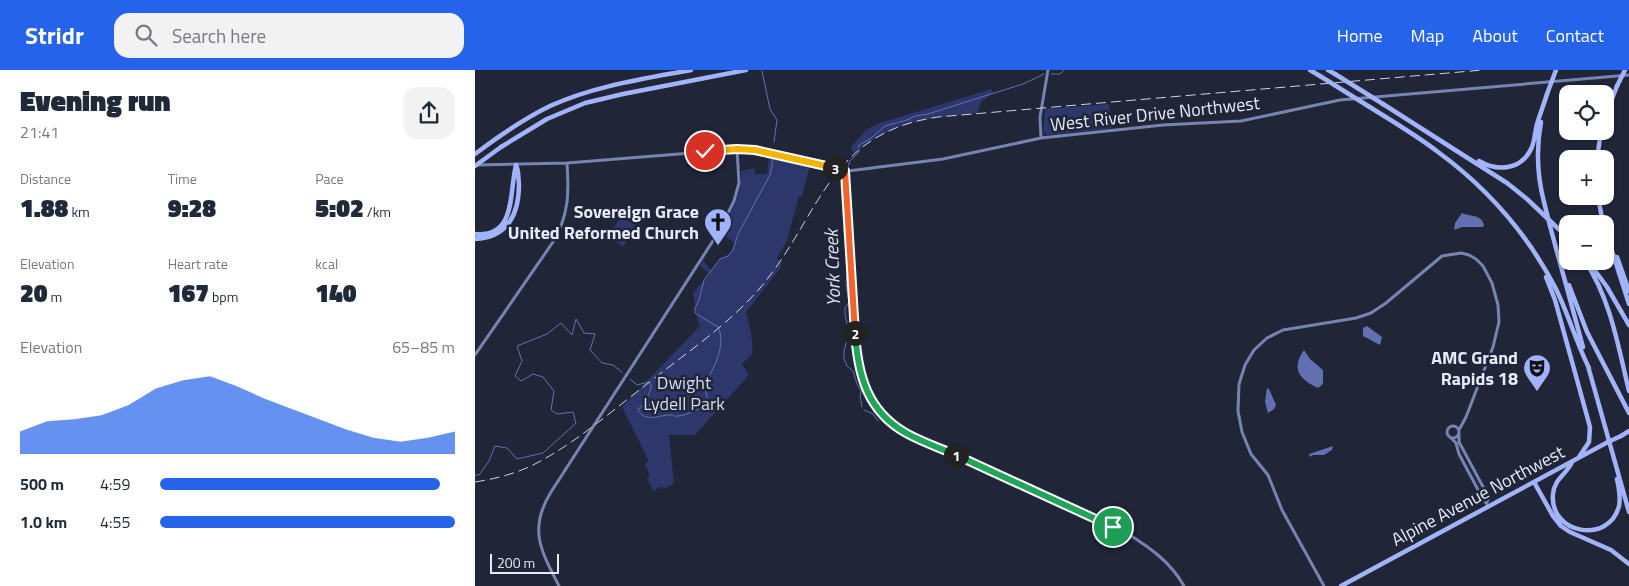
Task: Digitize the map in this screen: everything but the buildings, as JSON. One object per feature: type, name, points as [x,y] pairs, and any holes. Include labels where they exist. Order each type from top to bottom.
[{"type":"highway","points":[[475,154],[529,116],[570,98],[610,86],[691,70]]},
{"type":"highway","points":[[475,166],[501,147],[547,119],[585,103],[746,70]]},
{"type":"highway","points":[[1310,70],[1424,142],[1463,172],[1501,210],[1533,251],[1546,272],[1561,301],[1589,368]]},
{"type":"highway","points":[[1328,70],[1507,183],[1559,229]]},
{"type":"highway","points":[[1449,145],[1491,167],[1513,166],[1523,160],[1530,150],[1556,70]]},
{"type":"highway","points":[[1614,94],[1625,70]]},
{"type":"highway","points":[[1543,108],[1538,136],[1537,160],[1539,179],[1559,257]]},
{"type":"highway","points":[[475,234],[491,232],[498,228],[505,220],[510,208],[516,165]]},
{"type":"highway","points":[[475,239],[486,238],[497,233],[513,218],[519,199],[516,165]]},
{"type":"highway","points":[[1533,251],[1555,300],[1590,427],[1589,442],[1577,458]]},
{"type":"highway","points":[[1614,251],[1629,291]]},
{"type":"highway","points":[[1614,257],[1629,304]]},
{"type":"highway","points":[[1563,270],[1629,512]]},
{"type":"highway","points":[[1563,270],[1587,332],[1629,413]]},
{"type":"highway","points":[[1590,270],[1609,312],[1629,391]]},
{"type":"highway","points":[[1593,270],[1607,287],[1629,325]]},
{"type":"highway","name":"Alpine Avenue Northwest","points":[[1341,586],[1488,504],[1507,496],[1629,431]]},
{"type":"highway","points":[[1572,462],[1570,468],[1555,484],[1553,494],[1554,506],[1559,517],[1569,527],[1588,531],[1605,526],[1617,511],[1620,493],[1615,460]]},
{"type":"highway","points":[[1534,482],[1553,516],[1561,526],[1611,550],[1629,564]]},
{"type":"main road","points":[[1041,138],[1040,117],[1048,70]]},
{"type":"main road","name":"West River Drive Northwest","points":[[845,171],[943,159],[1041,138],[1163,125],[1241,122],[1340,100],[1629,75]]},
{"type":"main road","points":[[559,586],[543,554],[539,541],[538,527],[541,510],[701,260],[729,211],[739,183],[737,149]]},
{"type":"main road","points":[[475,166],[567,163],[737,149],[772,154],[845,171],[858,365],[867,390],[882,413],[906,433],[1125,532],[1152,549],[1165,560],[1184,586]]},
{"type":"main road","points":[[475,355],[553,242],[563,222],[568,199],[567,163]]},
{"type":"main road","points":[[1324,586],[1282,510],[1267,475],[1251,454],[1245,442],[1238,411],[1239,384],[1245,365],[1260,343],[1275,333],[1290,328],[1363,316],[1386,303],[1436,260],[1445,255],[1461,253],[1469,256],[1483,266],[1496,294],[1499,322],[1493,347],[1459,432],[1455,438],[1451,438]]},
{"type":"main road","points":[[1463,422],[1449,428],[1448,436],[1456,443],[1459,454],[1488,504]]},
{"type":"main road","points":[[1454,426],[1459,432],[1460,444],[1489,498],[1488,504]]},
{"type":"green space","points":[[992,89],[993,93],[981,102],[978,113],[928,119],[912,123],[882,134],[854,154],[851,147],[866,130],[880,123]]},
{"type":"green space","points":[[1109,104],[1112,128],[1047,135],[1043,131],[1045,109]]},
{"type":"green space","name":"Dwight Lydell Park","points":[[769,157],[810,166],[802,196],[799,196],[787,241],[777,258],[781,262],[781,267],[746,312],[751,332],[753,353],[742,364],[749,375],[695,435],[669,435],[674,484],[663,489],[662,486],[653,491],[647,478],[650,476],[645,464],[649,461],[622,407],[701,325],[698,323],[693,293],[710,274],[700,266],[703,260],[711,271],[721,259],[731,253],[735,243],[728,238],[723,229],[739,194],[741,171],[755,168],[755,174],[767,174]]},
{"type":"green space","points":[[626,210],[642,222],[623,247],[608,235]]},
{"type":"shaded area","points":[[1462,213],[1481,219],[1483,227],[1462,227],[1454,230],[1455,223]]},
{"type":"shaded area","points":[[1367,326],[1382,337],[1380,345],[1363,336],[1363,328]]},
{"type":"shaded area","points":[[1304,350],[1310,359],[1323,370],[1323,384],[1318,388],[1306,381],[1299,373],[1298,363]]},
{"type":"shaded area","points":[[1267,388],[1276,405],[1268,413],[1265,402]]},
{"type":"shaded area","points":[[1333,446],[1332,450],[1324,455],[1313,455],[1310,457],[1309,454]]},
{"type":"waterway","name":"York Creek","points":[[1051,74],[1060,74],[1064,70]]},
{"type":"waterway","points":[[762,71],[770,109],[777,120],[774,142]]},
{"type":"waterway","name":"York Creek","points":[[858,148],[859,145],[870,139],[885,126],[1023,84],[1044,74]]},
{"type":"waterway","points":[[630,379],[637,385],[648,382],[651,384],[647,398],[650,404],[649,407],[641,406],[638,410],[644,416],[681,416],[707,404],[704,386],[718,357],[721,342],[718,327],[695,313],[695,308],[704,280],[720,259],[728,256],[733,250],[738,234],[770,175],[773,150]]},
{"type":"waterway","name":"York Creek","points":[[848,166],[850,161],[860,151]]},
{"type":"waterway","name":"York Creek","points":[[841,184],[847,273],[846,284],[849,302],[845,308],[849,332],[844,359],[847,366],[853,371],[861,391],[862,407]]},
{"type":"waterway","points":[[475,475],[479,475],[489,461],[495,446],[507,448],[517,459],[543,453],[576,423],[573,412],[557,414],[551,410],[554,391],[543,377],[533,374],[521,381],[515,376],[522,361],[517,346],[547,334],[561,323],[572,335],[576,319],[584,333],[595,334],[590,350],[602,363],[613,365],[622,372]]},
{"type":"waterway","name":"York Creek","points":[[864,410],[873,414],[878,421]]},
{"type":"railway","points":[[475,482],[519,471],[563,448],[706,339],[734,315],[760,288],[781,261],[830,182],[849,159],[872,140],[901,126],[938,117],[1483,70]]},
{"type":"place","name":"Sovereign Grace United Reformed Church","points":[[718,246]]},
{"type":"place","name":"AMC Grand Rapids 18","points":[[1537,392]]},
{"type":"route","points":[[705,151],[755,150],[845,171],[858,365],[873,402],[886,418],[906,433],[1113,527]]}]
